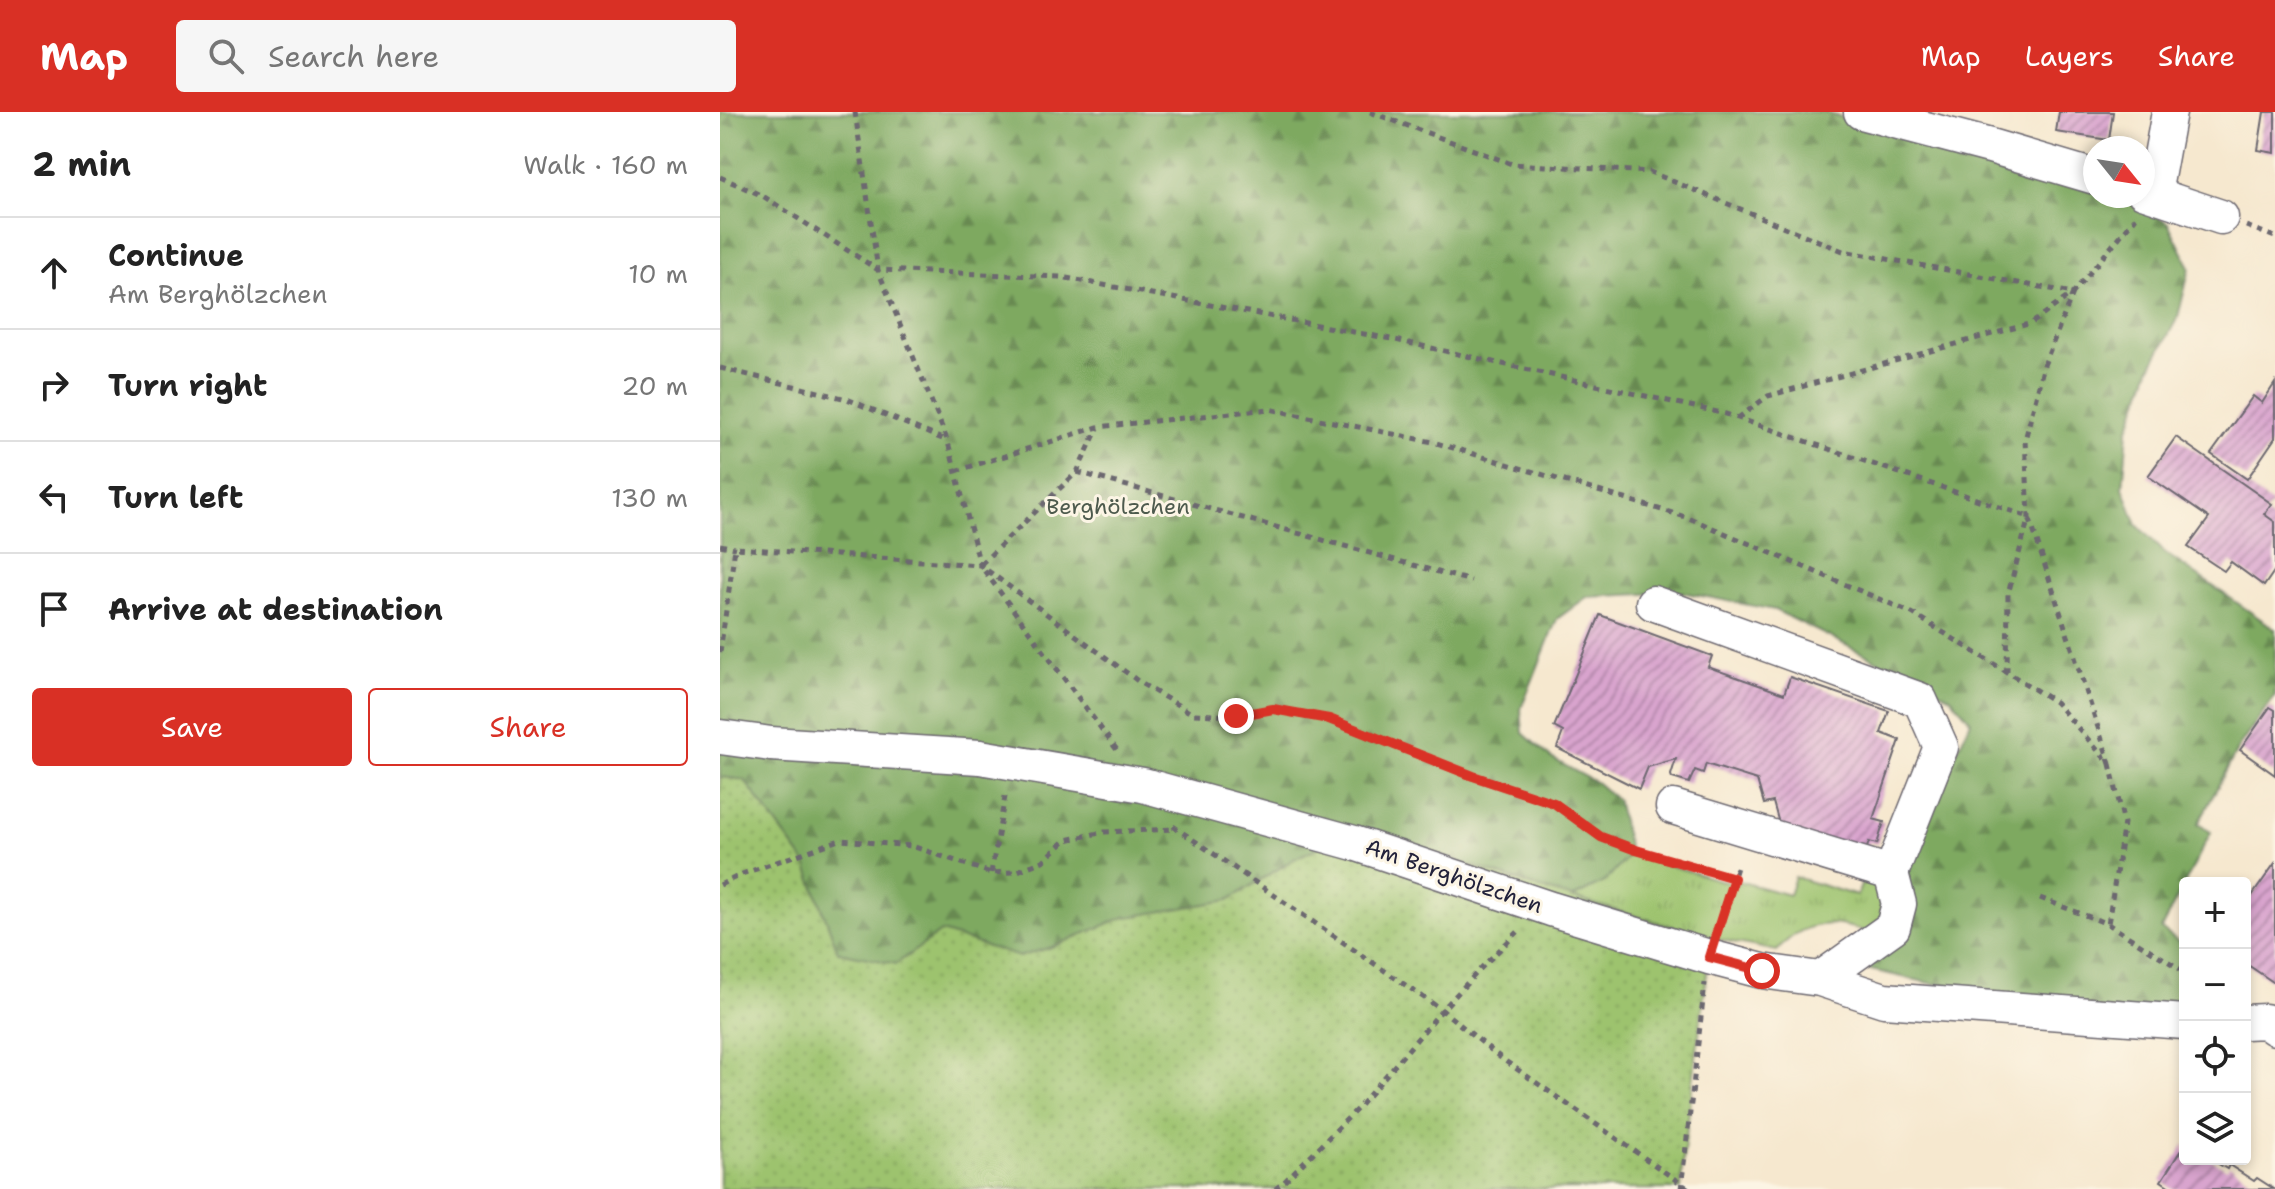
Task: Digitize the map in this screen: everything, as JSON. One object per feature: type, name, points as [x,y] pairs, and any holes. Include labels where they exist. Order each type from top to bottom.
[{"type":"street","points":[[1861,112],[2083,173]]},
{"type":"street","points":[[2155,168],[2169,112]]},
{"type":"street","points":[[2155,194],[2221,217]]},
{"type":"street","points":[[1653,603],[1920,700],[1941,747],[1891,873],[1899,904],[1893,927],[1820,979]]},
{"type":"street","name":"Am Berghölzchen","points":[[720,737],[771,744],[980,757],[1143,785],[1354,843],[1551,909],[1709,957],[1762,971],[1820,979],[1884,1000],[2179,1022]]},
{"type":"street","points":[[1673,807],[1891,873]]},
{"type":"path","points":[[855,112],[878,270],[948,442],[980,565],[1116,748]]},
{"type":"path","points":[[1370,112],[1512,164],[1650,172],[1843,251],[2073,293]]},
{"type":"path","points":[[720,177],[763,196],[878,270],[1061,277],[1391,339],[1738,418],[2029,517]]},
{"type":"path","points":[[2108,924],[2124,823],[2110,764],[2029,517],[2025,440],[2044,365],[2073,293],[2137,208]]},
{"type":"path","points":[[1738,418],[1768,396],[2032,323],[2073,293]]},
{"type":"path","points":[[720,368],[847,399],[948,442]]},
{"type":"path","points":[[956,471],[1098,427],[1269,409],[1433,442],[1689,518],[1912,613],[2055,702],[2110,764]]},
{"type":"path","points":[[980,565],[1077,472],[1098,427]]},
{"type":"path","points":[[1077,472],[1471,581]]},
{"type":"path","points":[[2007,672],[2008,594],[2029,517]]},
{"type":"path","points":[[720,545],[980,565],[1142,684],[1193,714],[1236,716],[1273,709],[1329,719],[1473,776],[1554,803],[1601,837],[1734,878]]},
{"type":"path","points":[[720,652],[735,548]]},
{"type":"path","points":[[991,873],[1012,762]]},
{"type":"path","points":[[1143,785],[1175,829],[1442,1010],[1501,1058],[1681,1187],[1689,1189]]},
{"type":"path","points":[[720,885],[742,874],[840,840],[912,846],[991,873],[1015,872],[1043,861],[1066,840],[1104,832],[1175,829]]},
{"type":"path","points":[[1709,957],[1737,867]]},
{"type":"path","points":[[2040,898],[2108,924],[2179,968]]},
{"type":"path","points":[[1275,1189],[1358,1108],[1442,1010],[1517,932],[1551,909]]},
{"type":"path","points":[[1681,1187],[1702,999]]},
{"type":"green space","name":"Berghölzchen","points":[[720,112],[1822,112],[1986,154],[2083,183],[2083,208],[2145,208],[2168,223],[2190,267],[2178,317],[2150,369],[2128,431],[2123,487],[2137,525],[2165,553],[2275,629],[2275,695],[2238,748],[2198,824],[2211,832],[2188,877],[2179,877],[2179,894],[2161,929],[2179,942],[2179,1039],[1853,966],[1908,873],[1929,811],[1971,721],[1951,697],[1775,610],[1681,592],[1587,597],[1557,619],[1521,709],[1523,733],[1551,758],[1597,783],[1617,800],[1630,854],[1606,881],[1572,898],[1355,829],[1294,859],[1229,900],[1177,910],[1019,957],[941,932],[896,964],[838,952],[806,864],[744,780],[720,777]]},
{"type":"green space","points":[[720,777],[744,780],[806,864],[838,952],[896,964],[941,932],[1019,957],[1122,918],[1229,900],[1294,859],[1355,829],[1572,898],[1717,939],[1709,957],[1681,1189],[720,1189]]},
{"type":"green space","points":[[1630,854],[1736,885],[1738,881],[1789,895],[1795,877],[1857,896],[1864,877],[1877,887],[1883,920],[1865,932],[1840,925],[1817,925],[1796,934],[1777,951],[1717,939],[1572,898],[1606,881]]},
{"type":"building","points":[[2059,112],[2113,112],[2110,136],[2056,132]]},
{"type":"building","points":[[2264,112],[2275,112],[2275,153],[2258,150]]},
{"type":"building","points":[[2275,383],[2275,438],[2247,479],[2211,454],[2253,396],[2262,403]]},
{"type":"building","points":[[2176,437],[2272,504],[2264,514],[2275,522],[2275,570],[2264,586],[2231,562],[2224,571],[2188,547],[2209,518],[2148,476]]},
{"type":"building","points":[[1600,615],[1712,656],[1708,667],[1784,694],[1790,677],[1889,711],[1881,733],[1900,740],[1873,819],[1884,822],[1877,844],[1869,842],[1864,856],[1780,827],[1773,802],[1764,804],[1757,780],[1706,764],[1703,773],[1695,770],[1689,783],[1672,778],[1676,759],[1648,767],[1639,789],[1557,748],[1563,732],[1554,727]]},
{"type":"building","points":[[2270,707],[2275,710],[2275,775],[2240,750]]},
{"type":"building","points":[[2275,863],[2273,982],[2251,967],[2251,897]]},
{"type":"building","points":[[2179,1153],[2179,1165],[2220,1165],[2227,1169],[2229,1165],[2274,1189],[2173,1189],[2161,1181]]},
{"type":"route","points":[[1236,716],[1273,709],[1329,719],[1473,776],[1554,803],[1601,837],[1734,878],[1709,957],[1762,971]]}]
